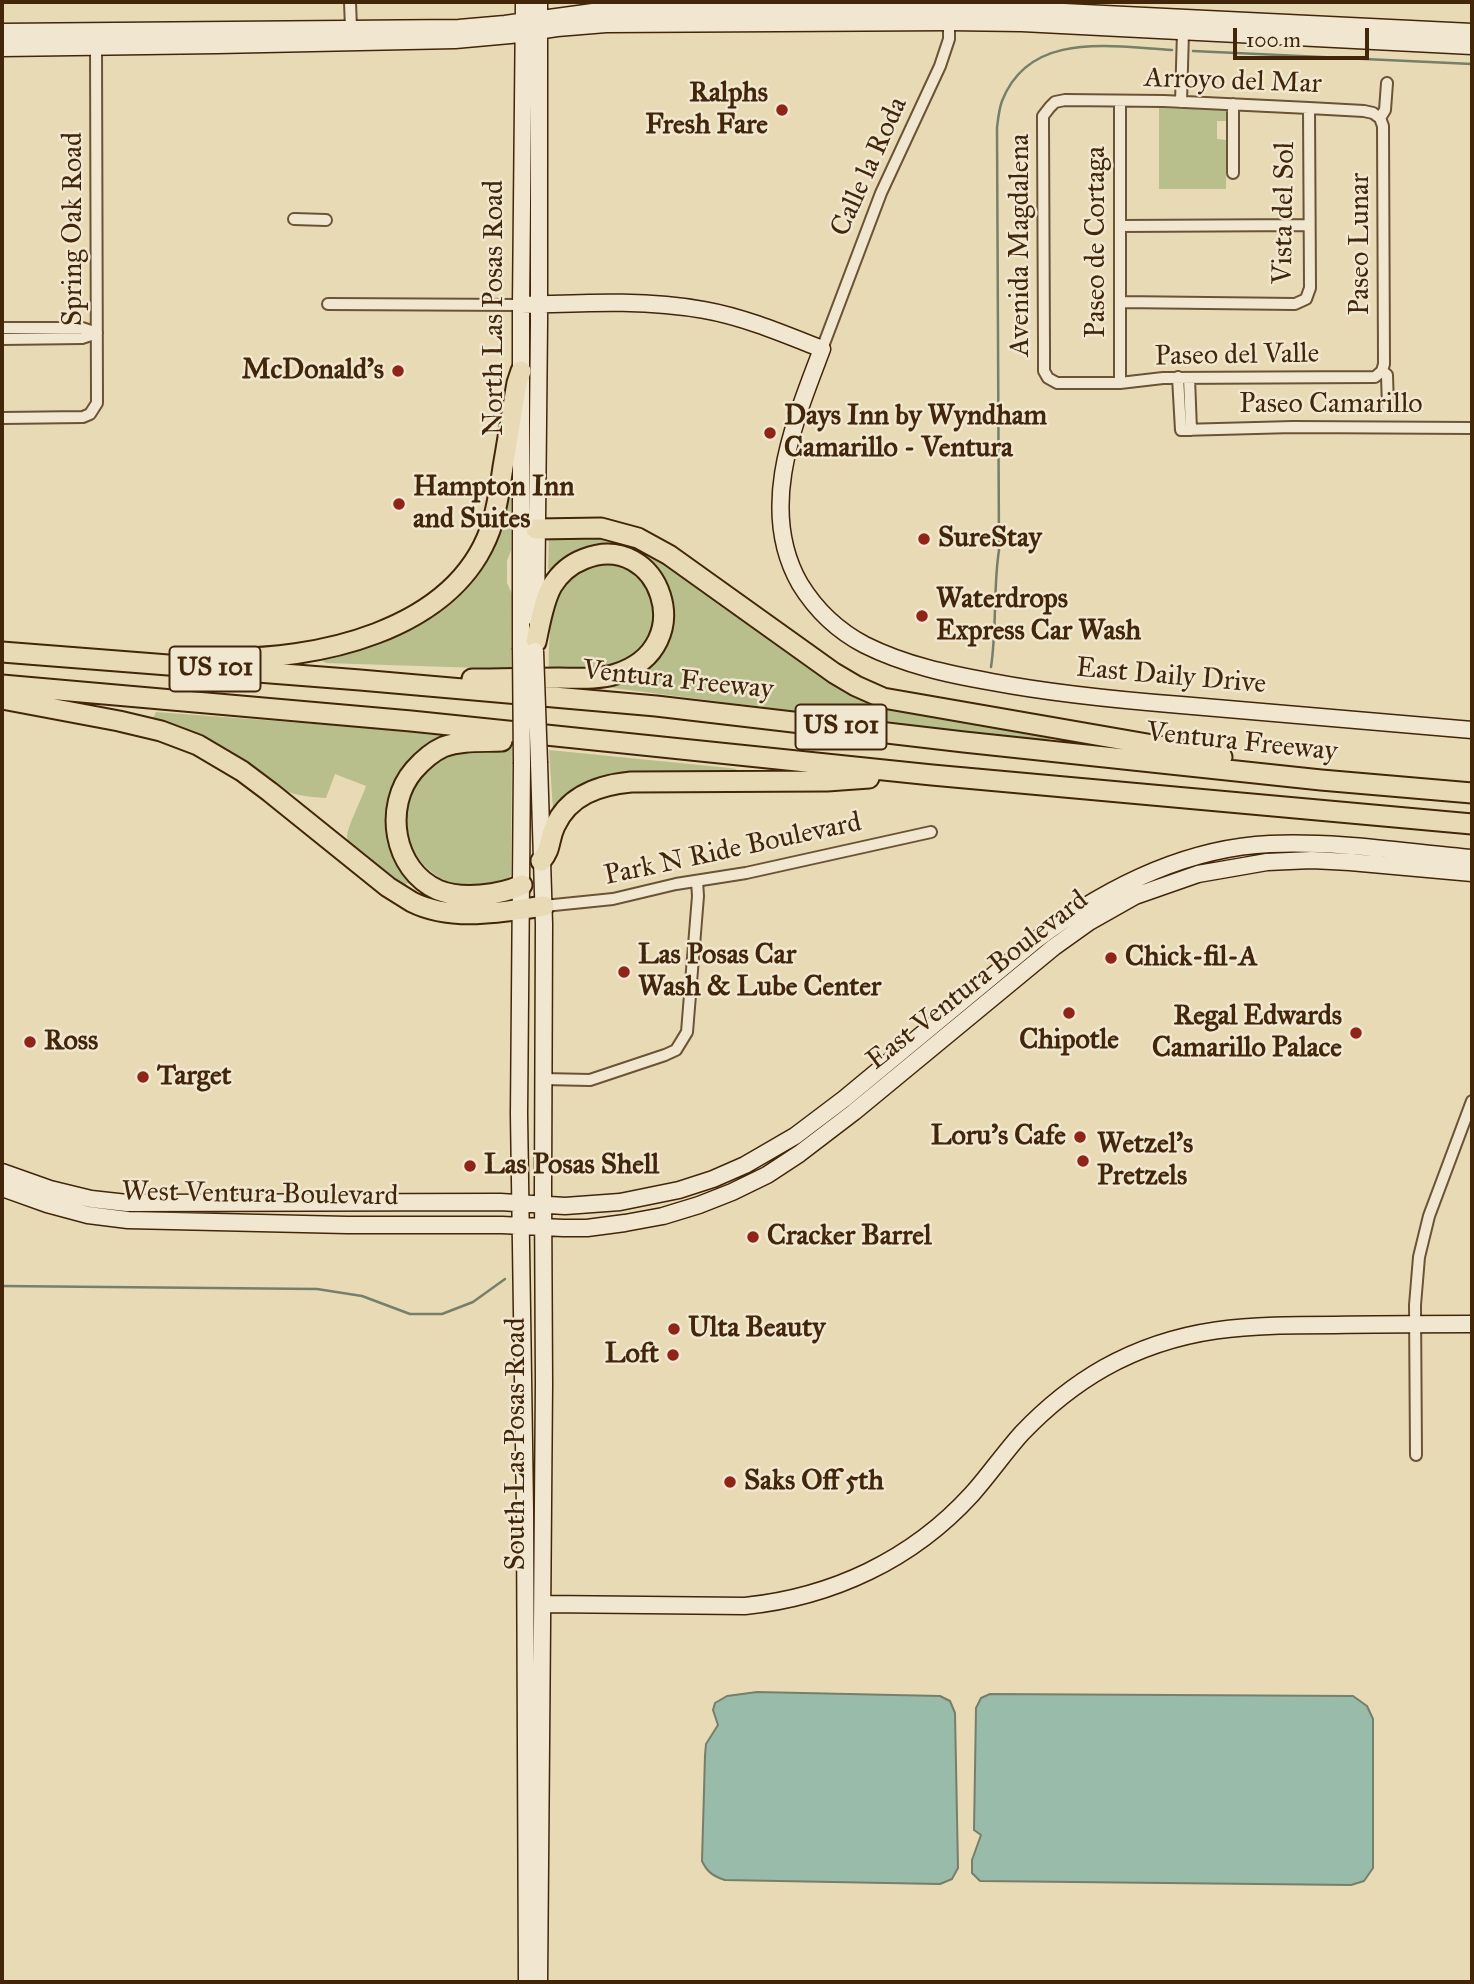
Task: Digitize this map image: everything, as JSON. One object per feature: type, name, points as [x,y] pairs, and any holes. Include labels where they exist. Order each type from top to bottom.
[{"type":"highway","points":[[69,659],[295,654],[358,639],[429,607],[444,596],[471,565],[490,530],[498,503],[521,371]]},
{"type":"highway","points":[[529,529],[601,528],[638,538],[669,555],[834,673],[883,698],[1241,761],[1321,780]]},
{"type":"highway","points":[[360,680],[598,678],[616,674],[636,665],[653,649],[658,640],[664,621],[660,589],[648,572],[617,555],[603,554],[578,561],[567,568],[553,585],[531,647]]},
{"type":"highway","name":"Ventura Freeway","points":[[2,652],[656,706],[964,742],[1321,780],[1472,793]]},
{"type":"highway","name":"Ventura Freeway","points":[[2,685],[411,721],[932,775],[1472,824]]},
{"type":"highway","points":[[2,699],[119,721],[161,731],[198,745],[242,771],[388,887],[413,902],[449,912],[504,912],[544,906]]},
{"type":"highway","points":[[522,885],[498,894],[451,893],[438,890],[418,875],[401,851],[396,829],[397,804],[411,773],[428,755],[443,747],[459,744],[512,741],[634,745]]},
{"type":"highway","points":[[541,861],[549,851],[556,824],[574,800],[587,792],[613,784],[827,781],[932,775]]},
{"type":"main road","name":"North Las Posas Road","points":[[524,2],[533,21],[538,105],[539,304],[529,529]]},
{"type":"main road","points":[[2,48],[97,39],[351,35],[479,38],[533,21],[606,24],[949,11],[1043,11],[1186,25],[1472,46]]},
{"type":"main road","name":"North Las Posas Road","points":[[533,21],[521,305],[521,371],[544,906]]},
{"type":"main road","points":[[1186,25],[1472,33]]},
{"type":"main road","points":[[2,32],[97,39]]},
{"type":"main road","points":[[521,305],[643,303],[705,310],[731,316],[822,349]]},
{"type":"main road","name":"East Daily Drive","points":[[822,349],[783,469],[781,528],[799,582],[813,603],[827,619],[863,644],[931,669],[1067,695],[1472,730]]},
{"type":"main road","name":"North Las Posas Road","points":[[522,909],[522,764],[531,647]]},
{"type":"main road","name":"East Ventura Boulevard","points":[[521,1202],[591,1206],[649,1197],[713,1179],[769,1152],[844,1099],[1063,919],[1124,884],[1154,871],[1202,855],[1269,844],[1317,844],[1472,858]]},
{"type":"main road","name":"East Ventura Boulevard","points":[[521,1226],[587,1228],[663,1216],[699,1205],[766,1175],[832,1130],[1060,942],[1109,910],[1164,885],[1198,874],[1278,861],[1350,862],[1472,873]]},
{"type":"main road","name":"South Las Posas Road","points":[[539,1982],[540,1743],[544,1604],[544,906]]},
{"type":"main road","name":"South Las Posas Road","points":[[522,909],[519,1020],[527,1982]]},
{"type":"main road","name":"West Ventura Boulevard","points":[[2,1172],[50,1189],[91,1199],[127,1203],[521,1202]]},
{"type":"main road","name":"West Ventura Boulevard","points":[[2,1188],[88,1215],[128,1220],[348,1226],[521,1226]]},
{"type":"main road","points":[[525,1509],[532,1517],[535,1595],[537,1600],[544,1604],[745,1605],[777,1602],[810,1595],[844,1583],[905,1552],[937,1528],[972,1494],[1041,1414],[1081,1382],[1120,1360],[1153,1346],[1188,1334],[1226,1328],[1277,1325],[1472,1324]]},
{"type":"street","points":[[350,2],[351,35]]},
{"type":"street","name":"Calle la Roda","points":[[822,349],[881,193],[940,66],[949,39],[949,11]]},
{"type":"street","points":[[1181,102],[1186,25]]},
{"type":"street","name":"Spring Oak Road","points":[[2,418],[86,416],[93,410],[97,398],[97,39]]},
{"type":"street","points":[[1380,118],[1385,110],[1387,83]]},
{"type":"street","name":"Arroyo del Mar","points":[[1049,107],[1055,102],[1065,100],[1181,102],[1364,111],[1380,118]]},
{"type":"street","name":"Paseo de Cortaga","points":[[1120,100],[1120,383]]},
{"type":"street","points":[[1233,104],[1233,173]]},
{"type":"street","name":"Avenida Magdalena","points":[[1049,107],[1043,123],[1044,371],[1052,381]]},
{"type":"street","name":"Vista del Sol","points":[[1120,302],[1302,302],[1310,288],[1308,107]]},
{"type":"street","name":"Paseo Lunar","points":[[1380,118],[1383,126],[1382,371]]},
{"type":"street","points":[[294,219],[326,220]]},
{"type":"street","points":[[1119,226],[1308,225]]},
{"type":"street","points":[[328,304],[521,305]]},
{"type":"street","points":[[2,328],[82,328],[97,333]]},
{"type":"street","points":[[2,339],[82,338],[97,333]]},
{"type":"street","points":[[1382,371],[1387,376],[1388,407]]},
{"type":"street","name":"Paseo del Valle","points":[[1052,381],[1120,383],[1184,377],[1375,377],[1382,371]]},
{"type":"street","name":"Paseo Camarillo","points":[[1184,377],[1186,430],[1293,427],[1472,428]]},
{"type":"street","name":"Park N Ride Boulevard","points":[[544,906],[613,899],[931,832]]},
{"type":"street","points":[[543,1079],[590,1080],[676,1050],[687,1032],[690,1012],[698,896],[696,881]]},
{"type":"street","points":[[1416,1455],[1417,1276],[1423,1237],[1472,1101]]},
{"type":"green space","points":[[1159,108],[1227,110],[1227,121],[1217,121],[1217,139],[1227,140],[1226,189],[1159,189]]},
{"type":"green space","points":[[506,495],[511,495],[511,550],[507,561],[507,583],[512,594],[511,669],[326,663],[321,660],[321,656],[443,603]]},
{"type":"green space","points":[[549,537],[607,538],[649,553],[833,680],[1052,733],[1049,740],[1023,739],[605,687],[605,681],[667,633],[637,556],[554,571],[548,569]]},
{"type":"green space","points":[[600,561],[633,568],[655,597],[654,633],[636,655],[612,668],[549,671],[551,623],[556,597],[566,579]]},
{"type":"green space","points":[[156,712],[439,733],[442,737],[441,744],[396,790],[416,877],[405,885],[372,863],[349,842],[349,827],[366,786],[335,774],[326,798],[302,796],[281,790],[152,720]]},
{"type":"green space","points":[[512,747],[511,875],[503,885],[469,886],[449,882],[421,862],[407,833],[407,800],[413,784],[423,770],[450,753],[472,748]]},
{"type":"green space","points":[[549,750],[730,768],[739,773],[652,777],[553,810]]},
{"type":"shaded area","points":[[757,1692],[940,1696],[950,1701],[955,1713],[958,1868],[952,1879],[940,1884],[725,1880],[708,1871],[702,1861],[705,1755],[706,1744],[718,1725],[713,1710],[715,1703],[727,1696]]},
{"type":"shaded area","points":[[990,1694],[1353,1696],[1367,1706],[1373,1719],[1373,1868],[1364,1881],[1351,1885],[980,1881],[972,1873],[972,1860],[981,1835],[974,1830],[976,1708],[981,1698]]},
{"type":"waterway","points":[[991,667],[999,550],[997,128],[1001,104],[1015,78],[1032,63],[1052,53],[1099,46],[1172,50]]},
{"type":"waterway","points":[[1193,51],[1472,64]]},
{"type":"waterway","points":[[2,1286],[317,1289],[362,1296],[410,1314],[442,1314],[473,1302],[505,1279]]},
{"type":"place","name":"Ralphs Fresh Fare","points":[[782,110]]},
{"type":"place","name":"McDonald's","points":[[398,371]]},
{"type":"place","name":"Days Inn by Wyndham Camarillo - Ventura","points":[[770,433]]},
{"type":"place","name":"Hampton Inn and Suites","points":[[399,504]]},
{"type":"place","name":"SureStay","points":[[924,539]]},
{"type":"place","name":"Waterdrops Express Car Wash","points":[[922,616]]},
{"type":"place","name":"Chick-fil-A","points":[[1111,958]]},
{"type":"place","name":"Las Posas Car Wash & Lube Center","points":[[624,972]]},
{"type":"place","name":"Chipotle","points":[[1069,1013]]},
{"type":"place","name":"Regal Edwards Camarillo Palace","points":[[1356,1033]]},
{"type":"place","name":"Ross","points":[[30,1042]]},
{"type":"place","name":"Target","points":[[143,1077]]},
{"type":"place","name":"Loru's Cafe","points":[[1080,1137]]},
{"type":"place","name":"Wetzel's Pretzels","points":[[1083,1161]]},
{"type":"place","name":"Las Posas Shell","points":[[470,1166]]},
{"type":"place","name":"Cracker Barrel","points":[[753,1237]]},
{"type":"place","name":"Ulta Beauty","points":[[674,1329]]},
{"type":"place","name":"Loft","points":[[673,1355]]},
{"type":"place","name":"Saks Off 5th","points":[[730,1482]]}]
